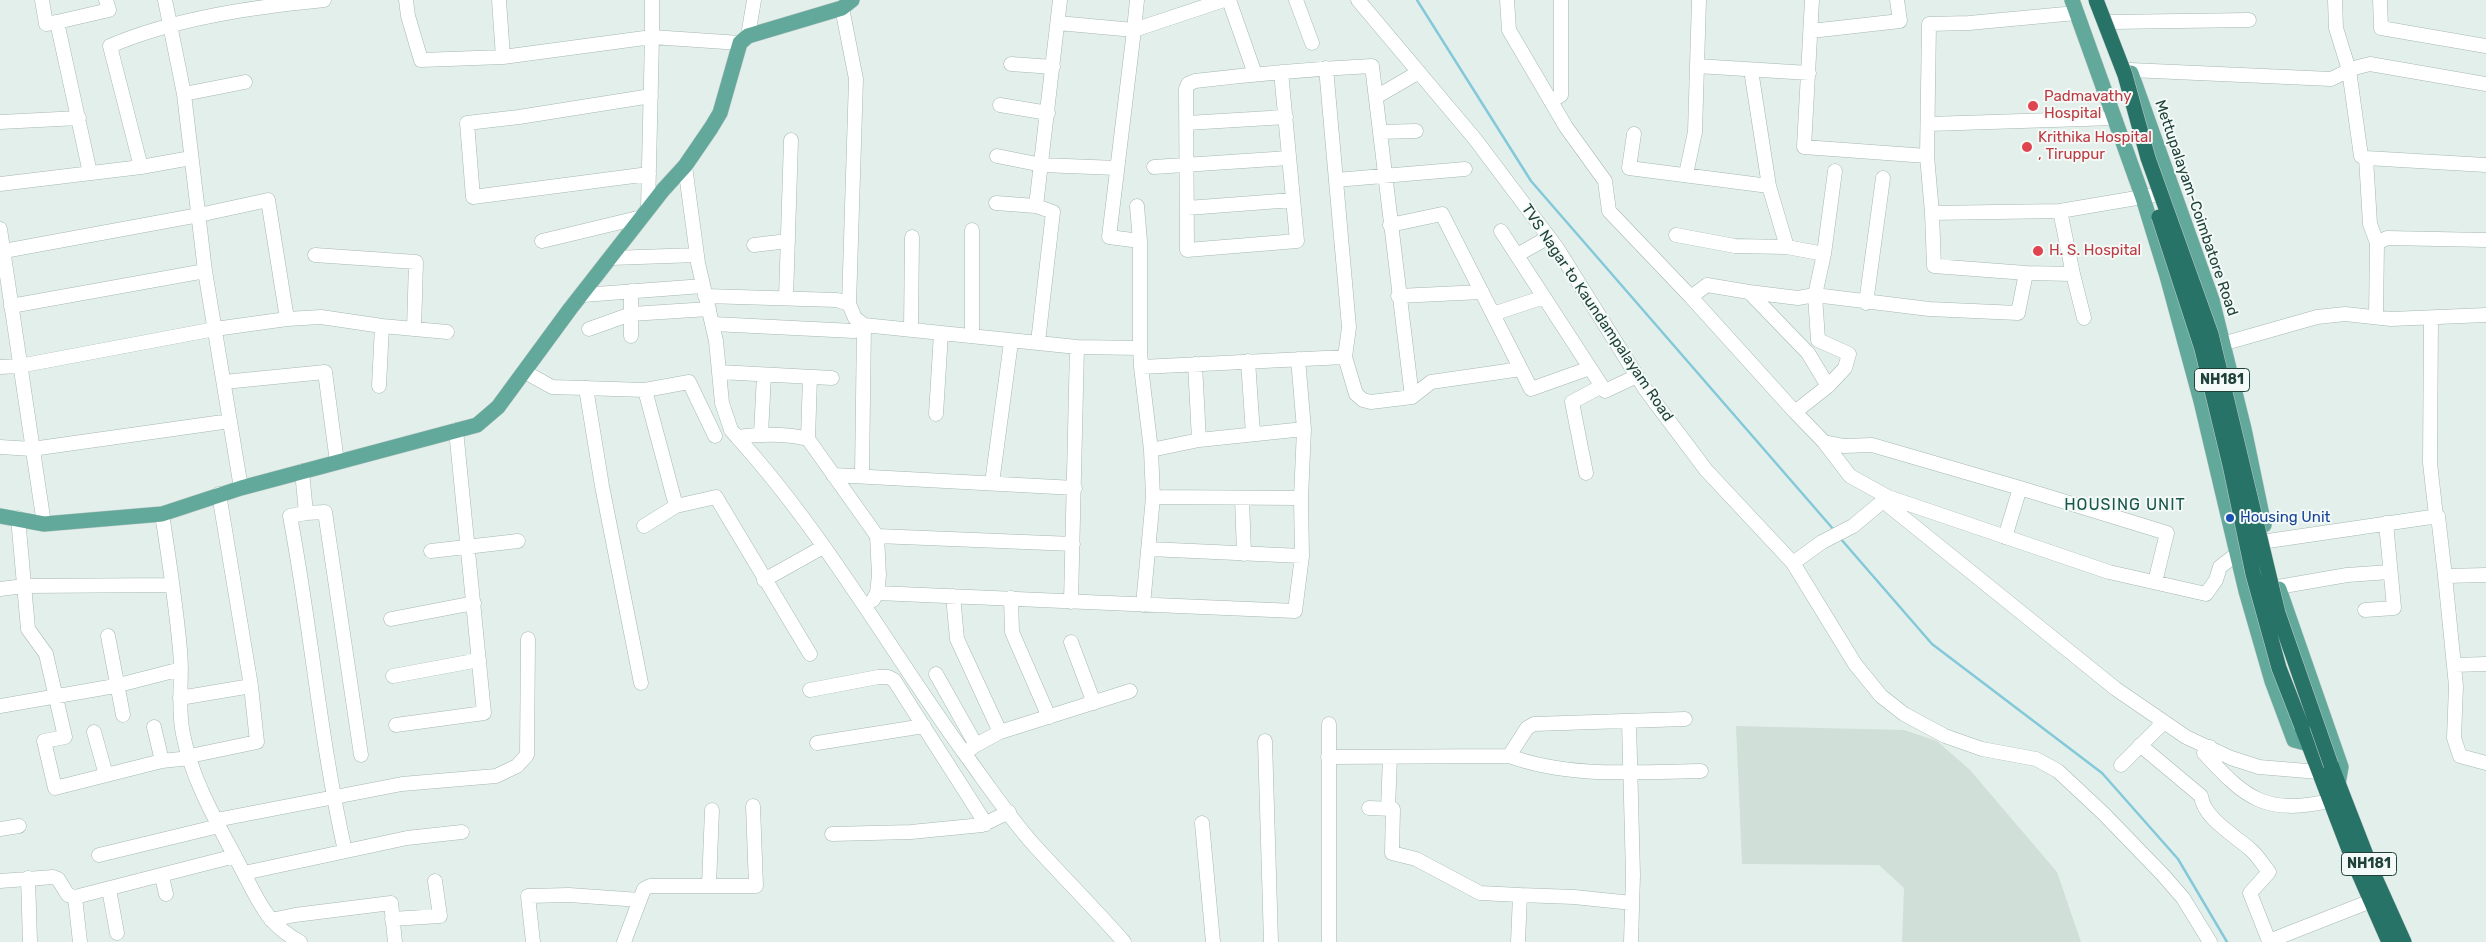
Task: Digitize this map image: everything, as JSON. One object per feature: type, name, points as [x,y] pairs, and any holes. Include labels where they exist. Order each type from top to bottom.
[{"type":"highway","name":"NH181","points":[[2086,0],[2116,80],[2138,162],[2154,203],[2202,349],[2230,465],[2253,574],[2279,668],[2309,744]]},
{"type":"highway","name":"NH181","points":[[2096,0],[2125,75],[2148,158],[2211,334],[2278,613],[2325,768]]},
{"type":"highway","points":[[2309,744],[2338,784]]},
{"type":"highway","points":[[2325,768],[2330,801],[2359,858]]},
{"type":"highway","name":"Mettupalayam-Coimbatore Road","points":[[2338,784],[2359,858],[2404,942]]},
{"type":"highway","points":[[2367,875],[2371,901],[2389,942]]},
{"type":"main road","name":"Mettupalayam-Coimbatore Road","points":[[2102,0],[2130,70],[2212,300],[2278,587],[2341,767],[2338,784]]},
{"type":"main road","points":[[0,516],[44,524],[162,514],[219,494],[477,425],[498,407],[645,213],[685,166],[720,114],[744,40],[847,4]]},
{"type":"main road","points":[[2074,6],[2144,198],[2188,347],[2269,672],[2294,740],[2309,744]]},
{"type":"street","points":[[42,0],[46,24],[109,10],[106,0]]},
{"type":"street","points":[[164,0],[171,25],[184,94],[205,271],[241,488]]},
{"type":"street","points":[[141,167],[110,46],[139,33],[171,25],[284,4],[324,0]]},
{"type":"street","points":[[406,0],[408,16],[421,60],[503,58],[652,37],[744,40],[754,0]]},
{"type":"street","points":[[499,0],[503,58]]},
{"type":"street","points":[[542,241],[645,213],[649,174],[652,0]]},
{"type":"street","points":[[1036,206],[1060,0]]},
{"type":"street","points":[[1136,0],[1109,237],[1140,241]]},
{"type":"street","points":[[1058,24],[1134,30],[1224,0]]},
{"type":"street","points":[[1229,0],[1256,74]]},
{"type":"street","points":[[1296,0],[1312,43]]},
{"type":"street","name":"TVS Nagar to Kaundampalayam Road","points":[[1358,0],[1475,139],[1549,237],[1637,376],[1706,470],[1793,563],[1855,664],[1881,696],[1904,714],[1945,736],[1982,749],[2036,759],[2058,771],[2104,814],[2163,875],[2183,898],[2210,942]]},
{"type":"street","points":[[1507,0],[1509,30],[1566,127],[1605,181],[1609,211],[1824,442],[1850,476],[1885,499],[2116,689],[2186,737],[2231,758],[2259,767],[2325,768]]},
{"type":"street","points":[[1551,101],[1561,96],[1561,0]]},
{"type":"street","points":[[1686,174],[1696,132],[1699,0]]},
{"type":"street","points":[[1812,0],[1804,147],[1928,156]]},
{"type":"street","points":[[1811,31],[1900,22],[1898,0]]},
{"type":"street","points":[[2335,0],[2336,28],[2349,70],[2362,156],[2366,158],[2486,165]]},
{"type":"street","points":[[2380,0],[2381,28],[2486,46]]},
{"type":"street","points":[[847,4],[856,79],[849,304],[855,318],[864,325],[1011,342],[1038,342],[1077,347],[1140,348]]},
{"type":"street","points":[[2073,274],[2026,273],[1934,266],[1928,156],[1929,24],[1969,23],[2074,6]]},
{"type":"street","points":[[2110,22],[2249,20]]},
{"type":"street","points":[[57,22],[90,173]]},
{"type":"street","points":[[1011,64],[1053,67]]},
{"type":"street","points":[[2130,70],[2331,79],[2349,70],[2370,64],[2486,84]]},
{"type":"street","points":[[1281,72],[1298,242],[1187,250],[1186,89],[1188,84],[1195,80],[1256,74],[1326,68],[1372,66],[1398,296],[1412,397]]},
{"type":"street","points":[[1697,66],[1809,73]]},
{"type":"street","points":[[1326,68],[1349,327],[1346,357],[1352,386],[1363,400],[1371,402],[1412,397],[1431,382],[1521,369]]},
{"type":"street","points":[[1751,70],[1769,186],[1787,247]]},
{"type":"street","points":[[1376,97],[1419,72]]},
{"type":"street","points":[[184,94],[245,82]]},
{"type":"street","points":[[649,174],[473,197],[467,122],[519,117],[651,96]]},
{"type":"street","points":[[1000,105],[1048,113]]},
{"type":"street","points":[[1187,124],[1286,117]]},
{"type":"street","points":[[0,122],[78,118]]},
{"type":"street","points":[[1929,124],[2115,118]]},
{"type":"street","points":[[1380,132],[1416,131]]},
{"type":"street","points":[[1634,134],[1629,168],[1769,186]]},
{"type":"street","points":[[786,298],[791,140]]},
{"type":"street","points":[[998,156],[1042,165],[1117,168]]},
{"type":"street","points":[[0,184],[141,167],[191,158]]},
{"type":"street","points":[[1154,167],[1290,158]]},
{"type":"street","points":[[2366,158],[2370,224],[2377,243],[2376,317]]},
{"type":"street","points":[[685,166],[697,255],[713,324],[725,416],[731,430],[768,471],[867,610],[970,749],[1009,812],[1033,844],[1124,942]]},
{"type":"street","points":[[1336,180],[1465,169]]},
{"type":"street","points":[[1795,412],[1828,386],[1845,368],[1849,354],[1818,340],[1814,295],[1824,254],[1834,171]]},
{"type":"street","points":[[1866,303],[1883,178]]},
{"type":"street","points":[[1932,213],[2060,211],[2173,192]]},
{"type":"street","points":[[4,251],[199,215],[268,200],[286,319]]},
{"type":"street","points":[[1187,208],[1294,200]]},
{"type":"street","points":[[996,203],[1036,206],[1053,212],[1038,342]]},
{"type":"street","points":[[1137,206],[1140,241],[1141,367],[1151,450],[1153,496],[1143,605]]},
{"type":"street","points":[[2060,211],[2084,318]]},
{"type":"street","points":[[1390,225],[1442,214],[1531,389],[1590,368]]},
{"type":"street","points":[[0,229],[44,524]]},
{"type":"street","points":[[972,230],[972,336]]},
{"type":"street","points":[[1501,231],[1605,391],[1637,376]]},
{"type":"street","points":[[1676,235],[1734,246],[1787,247],[1824,254]]},
{"type":"street","points":[[911,329],[912,237]]},
{"type":"street","points":[[1517,255],[1549,237]]},
{"type":"street","points":[[2377,243],[2387,238],[2486,240]]},
{"type":"street","points":[[754,245],[788,241]]},
{"type":"street","points":[[315,254],[416,262],[414,329]]},
{"type":"street","points":[[611,258],[697,255]]},
{"type":"street","points":[[11,306],[205,271]]},
{"type":"street","points":[[1691,297],[1707,284],[1749,292],[1798,298],[1814,295],[1866,303],[1929,309],[2018,313],[2026,273]]},
{"type":"street","points":[[583,295],[631,291],[706,297],[837,300],[849,304]]},
{"type":"street","points":[[631,291],[631,336]]},
{"type":"street","points":[[1398,296],[1482,292]]},
{"type":"street","points":[[1749,292],[1808,353],[1828,386]]},
{"type":"street","points":[[589,329],[631,314],[706,297]]},
{"type":"street","points":[[1493,314],[1544,297]]},
{"type":"street","points":[[2222,344],[2317,317],[2345,314],[2376,317],[2431,318],[2486,315]]},
{"type":"street","points":[[0,367],[19,366],[215,329],[286,319],[321,317],[382,326],[447,332]]},
{"type":"street","points":[[2431,318],[2430,463],[2445,576],[2454,665],[2454,738],[2460,756],[2486,763]]},
{"type":"street","points":[[713,324],[854,331],[864,325]]},
{"type":"street","points":[[862,476],[864,325]]},
{"type":"street","points":[[379,386],[382,326]]},
{"type":"street","points":[[936,414],[941,333]]},
{"type":"street","points":[[992,483],[1011,342]]},
{"type":"street","points":[[1071,602],[1077,347]]},
{"type":"street","points":[[1141,367],[1346,357]]},
{"type":"street","points":[[877,593],[1295,611],[1302,556],[1301,498],[1304,429],[1298,358]]},
{"type":"street","points":[[1248,361],[1253,434]]},
{"type":"street","points":[[1195,364],[1199,440]]},
{"type":"street","points":[[224,382],[325,372],[337,462]]},
{"type":"street","points":[[525,372],[552,387],[645,390],[689,382],[715,436]]},
{"type":"street","points":[[719,372],[832,378]]},
{"type":"street","points":[[761,434],[764,374]]},
{"type":"street","points":[[810,377],[808,439],[877,536],[879,574],[877,593],[867,610]]},
{"type":"street","points":[[1586,473],[1572,402],[1602,386]]},
{"type":"street","points":[[586,388],[602,486],[641,683]]},
{"type":"street","points":[[645,390],[676,506]]},
{"type":"street","points":[[0,447],[32,449],[230,421]]},
{"type":"street","points":[[1151,450],[1199,440],[1304,429]]},
{"type":"street","points":[[396,725],[484,713],[456,430]]},
{"type":"street","points":[[737,437],[761,434],[795,436],[808,439]]},
{"type":"street","points":[[1824,442],[1844,446],[1872,445],[2168,533],[2155,582]]},
{"type":"street","points":[[302,471],[306,513]]},
{"type":"street","points":[[833,475],[1075,488]]},
{"type":"street","points":[[2005,537],[2020,488]]},
{"type":"street","points":[[18,518],[28,629],[46,654],[65,736],[44,740],[56,788],[162,761],[190,757],[257,742],[251,686],[219,494]]},
{"type":"street","points":[[1153,496],[1301,498]]},
{"type":"street","points":[[644,526],[676,506],[716,497],[810,654]]},
{"type":"street","points":[[1242,498],[1244,554]]},
{"type":"street","points":[[1885,499],[2109,572],[2206,594],[2216,580],[2220,568],[2238,553]]},
{"type":"street","points":[[1793,563],[1822,542],[1853,526],[1885,499]]},
{"type":"street","points":[[345,851],[333,798],[304,589],[290,516],[325,512],[362,754]]},
{"type":"street","points":[[162,514],[181,669],[180,698],[183,734],[190,757],[208,805],[259,904],[278,929],[300,942]]},
{"type":"street","points":[[2268,541],[2436,516]]},
{"type":"street","points":[[2365,610],[2394,608],[2386,523]]},
{"type":"street","points":[[877,536],[1073,544]]},
{"type":"street","points":[[431,552],[518,541]]},
{"type":"street","points":[[764,580],[823,547]]},
{"type":"street","points":[[1149,549],[1302,556]]},
{"type":"street","points":[[2278,587],[2347,575],[2390,572]]},
{"type":"street","points":[[2445,576],[2486,575]]},
{"type":"street","points":[[0,589],[24,586],[172,585]]},
{"type":"street","points":[[953,596],[957,639],[1000,732]]},
{"type":"street","points":[[1011,598],[1012,632],[1049,717]]},
{"type":"street","points":[[391,619],[474,603]]},
{"type":"street","points":[[108,636],[115,686],[123,715]]},
{"type":"street","points":[[99,855],[217,823],[333,798],[402,784],[496,776],[517,766],[527,755],[528,638]]},
{"type":"street","points":[[1071,642],[1094,703]]},
{"type":"street","points":[[393,676],[479,660]]},
{"type":"street","points":[[2454,665],[2486,664]]},
{"type":"street","points":[[0,706],[115,686],[181,669]]},
{"type":"street","points":[[936,674],[970,749]]},
{"type":"street","points":[[810,690],[888,676],[898,685],[986,824]]},
{"type":"street","points":[[180,698],[251,686]]},
{"type":"street","points":[[970,749],[1000,732],[1130,691]]},
{"type":"street","points":[[1508,756],[1527,728],[1534,724],[1684,719]]},
{"type":"street","points":[[1629,722],[1631,772],[1631,942]]},
{"type":"street","points":[[2121,765],[2164,722]]},
{"type":"street","points":[[1329,724],[1329,942]]},
{"type":"street","points":[[817,743],[924,726]]},
{"type":"street","points":[[154,728],[162,761]]},
{"type":"street","points":[[94,732],[106,775]]},
{"type":"street","points":[[1264,742],[1271,942]]},
{"type":"street","points":[[2140,745],[2201,796],[2205,806],[2222,828],[2251,850],[2269,872],[2250,893],[2269,941],[2371,901]]},
{"type":"street","points":[[2210,747],[2204,753],[2221,772],[2240,790],[2261,801],[2307,806],[2330,801]]},
{"type":"street","points":[[1328,757],[1508,756],[1534,765],[1575,770],[1701,772]]},
{"type":"street","points":[[1388,809],[1390,757]]},
{"type":"street","points":[[624,942],[644,889],[650,886],[756,886],[753,806]]},
{"type":"street","points":[[1369,808],[1393,809],[1392,852],[1416,859],[1480,893],[1574,897],[1632,903]]},
{"type":"street","points":[[709,885],[712,810]]},
{"type":"street","points":[[832,834],[910,832],[986,824],[1009,812]]},
{"type":"street","points":[[1202,823],[1213,942]]},
{"type":"street","points":[[0,829],[19,826]]},
{"type":"street","points":[[244,873],[407,838],[462,832]]},
{"type":"street","points":[[0,881],[56,877],[63,891],[75,897],[235,856]]},
{"type":"street","points":[[162,876],[166,894]]},
{"type":"street","points":[[28,878],[30,942]]},
{"type":"street","points":[[392,920],[440,916],[435,881]]},
{"type":"street","points":[[109,889],[117,933]]},
{"type":"street","points":[[533,942],[528,896],[569,895],[640,900]]},
{"type":"street","points":[[1518,942],[1520,895]]},
{"type":"street","points":[[75,897],[80,942]]},
{"type":"street","points":[[271,920],[295,914],[391,903],[395,942]]},
{"type":"shaded area","points":[[1736,726],[1904,730],[1937,741],[1970,770],[2057,872],[2081,942],[1902,942],[1904,888],[1879,865],[1742,864]]},
{"type":"waterway","points":[[1417,0],[1531,181],[1834,530]]},
{"type":"waterway","points":[[1840,538],[1932,644],[2102,773],[2178,859],[2227,942]]},
{"type":"place","name":"Padmavathy Hospital","points":[[2033,106]]},
{"type":"place","name":"Krithika Hospital , Tiruppur","points":[[2027,147]]},
{"type":"place","name":"H. S. Hospital","points":[[2038,251]]},
{"type":"place","name":"Housing Unit","points":[[2230,518]]},
{"type":"district","name":"HOUSING UNIT","points":[[2125,505]]}]
